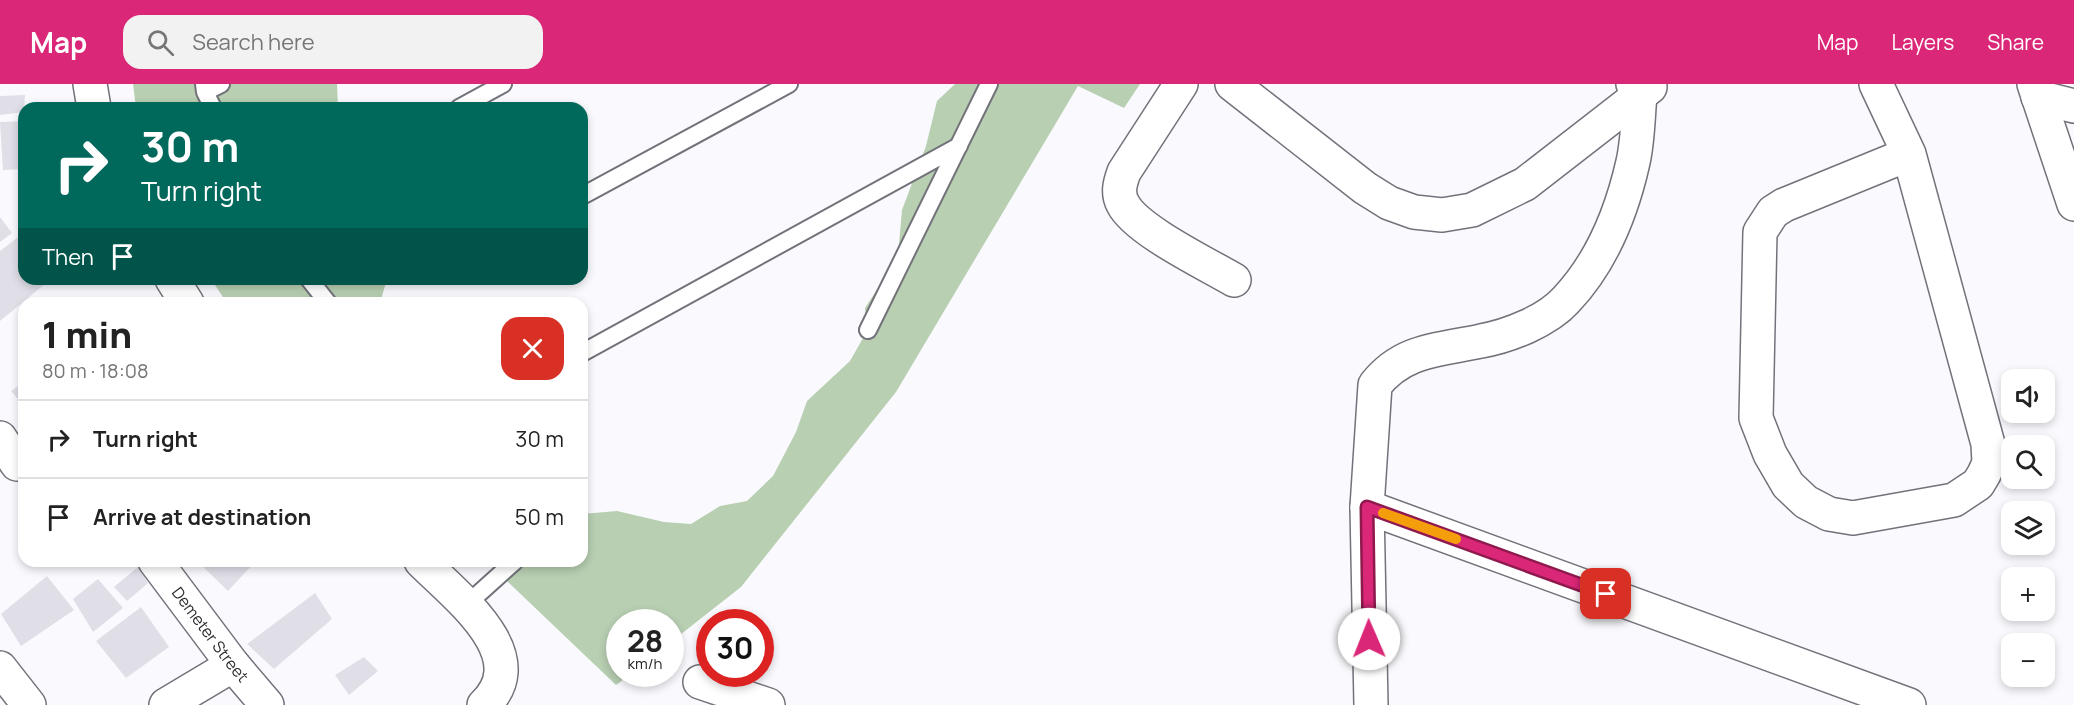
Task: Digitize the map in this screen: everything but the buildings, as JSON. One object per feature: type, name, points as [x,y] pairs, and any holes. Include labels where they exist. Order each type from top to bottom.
[{"type":"street","points":[[90,84],[93,102]]},
{"type":"street","points":[[1181,84],[1124,172],[1119,186],[1122,202],[1131,216],[1152,231],[1234,280]]},
{"type":"street","points":[[1232,84],[1365,188],[1389,203],[1414,212],[1442,215],[1472,210],[1525,184],[1642,87]]},
{"type":"street","points":[[1876,84],[1910,154],[1988,444],[1989,464],[1978,484],[1954,500],[1852,518],[1829,514],[1806,502],[1788,485],[1770,454],[1756,418],[1760,232],[1773,212],[1784,205],[1910,154]]},
{"type":"street","points":[[1371,705],[1367,507],[1375,385],[1386,372],[1404,358],[1426,350],[1483,341],[1530,324],[1566,300],[1605,243],[1622,203],[1633,160],[1642,87]]},
{"type":"street","points":[[2036,91],[2074,106]]},
{"type":"street","points":[[2036,91],[2074,204]]},
{"type":"street","points":[[1367,507],[1910,705]]},
{"type":"street","name":"Demeter Street","points":[[159,567],[233,666],[267,705]]},
{"type":"street","points":[[427,567],[491,636],[501,658],[503,676],[496,694],[484,705]]},
{"type":"street","points":[[166,705],[233,666]]},
{"type":"street","points":[[0,668],[29,705]]},
{"type":"street","points":[[715,687],[768,705]]},
{"type":"lane","points":[[211,102],[205,88],[221,84]]},
{"type":"lane","points":[[470,102],[503,84]]},
{"type":"lane","points":[[588,193],[789,84]]},
{"type":"lane","points":[[868,330],[989,84]]},
{"type":"lane","points":[[588,350],[959,146]]},
{"type":"lane","points":[[314,285],[323,297]]},
{"type":"lane","points":[[465,606],[508,567]]},
{"type":"green space","points":[[133,84],[337,84],[338,102],[135,102]]},
{"type":"green space","points":[[955,84],[1140,84],[1124,108],[1078,86],[896,392],[741,587],[713,609],[696,609],[696,622],[684,632],[684,609],[606,609],[606,675],[492,567],[588,567],[588,513],[617,511],[664,522],[691,524],[720,506],[747,501],[773,476],[796,432],[807,401],[850,361],[867,331],[865,308],[882,282],[897,267],[902,210],[926,146],[937,101]]},
{"type":"green space","points":[[215,285],[385,285],[382,297],[223,297]]},
{"type":"slow traffic","points":[[1383,513],[1456,539]]},
{"type":"route","points":[[1369,639],[1367,507],[1606,594]]}]
